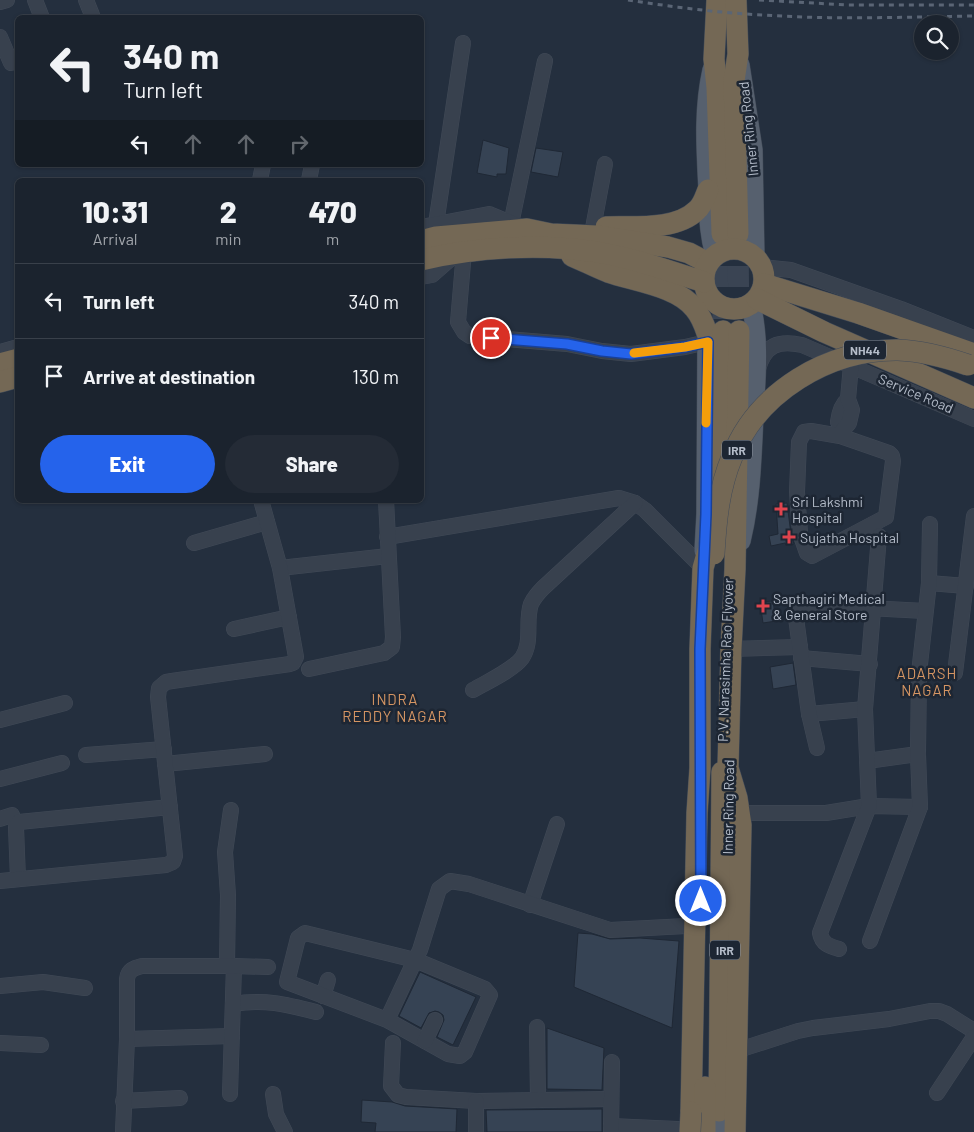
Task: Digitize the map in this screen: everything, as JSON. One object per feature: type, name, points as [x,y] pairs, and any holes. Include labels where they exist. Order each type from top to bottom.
[{"type":"highway","name":"IRR","points":[[717,0],[714,60],[730,234],[734,82],[738,54]]},
{"type":"highway","name":"Inner Ring Road","points":[[736,0],[738,54]]},
{"type":"highway","points":[[551,240],[593,228],[673,223],[685,219],[697,211],[708,190]]},
{"type":"highway","points":[[425,253],[436,237],[520,226],[551,240],[606,271],[666,289],[694,307],[702,319],[719,334]]},
{"type":"highway","points":[[425,253],[462,252],[597,236],[689,253],[709,267]]},
{"type":"highway","name":"NH44","points":[[758,282],[737,308],[722,306],[712,300],[707,292],[709,267],[724,250],[734,248],[743,250],[758,282],[824,332],[974,398]]},
{"type":"highway","name":"NH44","points":[[758,282],[858,313],[974,354]]},
{"type":"highway","name":"IRR","points":[[703,568],[718,513],[719,334]]},
{"type":"highway","name":"IRR","points":[[719,334],[735,569]]},
{"type":"highway","name":"P.V. Narasimha Rao Flyover","points":[[701,1129],[714,554],[717,507],[723,481],[739,442],[756,416],[785,388],[831,362],[858,354],[896,350],[939,356],[974,367]]},
{"type":"highway","points":[[0,364],[15,360]]},
{"type":"highway","name":"P.V. Narasimha Rao Flyover","points":[[701,1129],[724,710],[729,532],[736,486],[744,462],[767,425],[794,399],[824,380],[861,368],[897,365],[936,370],[974,383]]},
{"type":"highway","points":[[0,382],[15,378]]},
{"type":"highway","name":"Inner Ring Road","points":[[699,777],[703,568]]},
{"type":"highway","name":"Inner Ring Road","points":[[728,768],[735,569]]},
{"type":"highway","points":[[728,768],[745,813],[740,835],[735,1122]]},
{"type":"highway","points":[[699,777],[701,1129]]},
{"type":"main road","name":"Inner Ring Road","points":[[735,569],[750,492],[757,370],[758,282],[753,150],[738,54]]},
{"type":"main road","name":"IRR","points":[[709,267],[706,106],[714,60]]},
{"type":"main road","name":"Inner Ring Road","points":[[701,1129],[728,768]]},
{"type":"street","points":[[0,2],[7,0]]},
{"type":"street","points":[[35,0],[41,15]]},
{"type":"street","points":[[86,0],[92,15]]},
{"type":"street","points":[[0,37],[11,63]]},
{"type":"street","points":[[463,43],[429,226],[489,214],[520,226],[545,61]]},
{"type":"street","points":[[593,228],[605,164]]},
{"type":"street","points":[[424,276],[432,275],[462,252]]},
{"type":"street","points":[[462,252],[458,322],[464,332],[470,336],[567,344],[602,351],[631,354],[685,347],[719,334]]},
{"type":"street","points":[[758,282],[790,270],[901,309],[974,338]]},
{"type":"street","name":"Service Road","points":[[757,370],[761,357],[769,349],[779,344],[790,342],[802,345],[974,419]]},
{"type":"street","points":[[0,352],[15,348]]},
{"type":"street","points":[[841,432],[804,432],[799,442],[797,492],[800,532],[807,553],[812,556],[886,517],[893,462],[892,456],[841,432],[838,422],[841,407],[848,399],[851,366]]},
{"type":"street","points":[[0,390],[15,386]]},
{"type":"street","points":[[387,537],[619,498],[635,503],[645,510],[703,568]]},
{"type":"street","points":[[0,881],[170,864],[173,862],[175,856],[158,696],[160,688],[163,684],[172,681],[293,663],[296,657],[280,568],[263,503]]},
{"type":"street","points":[[309,669],[384,653],[392,647],[386,503]]},
{"type":"street","points":[[473,690],[515,665],[522,658],[527,648],[531,606],[535,597],[635,503]]},
{"type":"street","points":[[955,673],[974,516]]},
{"type":"street","points":[[194,543],[267,522]]},
{"type":"street","points":[[870,941],[920,807],[918,754],[919,673],[929,582],[930,524]]},
{"type":"street","points":[[839,949],[826,944],[821,939],[820,933],[869,806],[866,710],[879,536]]},
{"type":"street","points":[[280,568],[388,556]]},
{"type":"street","points":[[929,582],[966,586]]},
{"type":"street","points":[[817,748],[809,714],[796,618],[797,612],[801,607],[811,605],[925,611]]},
{"type":"street","points":[[234,628],[289,617]]},
{"type":"street","points":[[731,649],[801,653],[870,664]]},
{"type":"street","points":[[0,720],[64,703]]},
{"type":"street","points":[[809,714],[866,710]]},
{"type":"street","points":[[86,755],[164,748]]},
{"type":"street","points":[[165,764],[265,754]]},
{"type":"street","points":[[867,761],[918,754]]},
{"type":"street","points":[[0,779],[62,763]]},
{"type":"street","name":"Inner Ring Road","points":[[699,777],[687,803],[686,926],[701,1129]]},
{"type":"street","points":[[745,813],[826,813],[869,806],[920,807]]},
{"type":"street","points":[[18,879],[16,827],[19,822],[170,807]]},
{"type":"street","points":[[230,1094],[233,1004],[225,852],[231,810]]},
{"type":"street","name":"Inner Ring Road","points":[[744,1132],[745,813]]},
{"type":"street","points":[[530,904],[557,824]]},
{"type":"street","points":[[387,1020],[420,950],[439,889],[450,881],[469,884],[610,930],[686,926]]},
{"type":"street","points":[[305,933],[415,960],[485,989],[490,996],[465,1052],[460,1056],[448,1054],[387,1020],[323,996],[287,982],[298,938],[305,933]]},
{"type":"street","points":[[123,1132],[127,1039],[127,979],[130,971],[142,966],[268,967]]},
{"type":"street","points":[[323,996],[328,980]]},
{"type":"street","points":[[0,986],[44,982],[85,988]]},
{"type":"street","points":[[233,1004],[273,1002],[316,1012]]},
{"type":"street","points":[[745,1048],[813,1028],[889,1019],[930,1011],[939,1011],[947,1014],[974,1031]]},
{"type":"street","points":[[425,1041],[435,1020]]},
{"type":"street","points":[[537,1027],[538,1100]]},
{"type":"street","points":[[127,1039],[232,1036]]},
{"type":"street","points":[[937,1093],[974,1038]]},
{"type":"street","points":[[393,1043],[391,1086],[398,1095],[476,1101],[611,1099]]},
{"type":"street","points":[[0,1044],[41,1045]]},
{"type":"street","points":[[612,1062],[611,1129],[701,1129]]},
{"type":"street","points":[[272,1094],[276,1114],[285,1132]]},
{"type":"street","points":[[124,1101],[180,1098]]},
{"type":"street","points":[[476,1101],[476,1132]]},
{"type":"building","points":[[483,140],[509,148],[506,174],[497,174],[497,177],[477,173]]},
{"type":"building","points":[[536,148],[563,152],[558,177],[531,172]]},
{"type":"building","points":[[787,503],[794,544],[786,545],[785,543],[771,546],[769,536],[778,534],[776,504]]},
{"type":"building","points":[[773,601],[776,621],[763,623],[760,602]]},
{"type":"building","points":[[793,663],[796,685],[773,689],[770,667]]},
{"type":"building","points":[[578,933],[592,934],[610,939],[640,938],[679,941],[672,1028],[574,987]]},
{"type":"building","points":[[420,972],[476,997],[453,1045],[437,1037],[444,1020],[443,1015],[439,1012],[429,1013],[421,1028],[399,1016]]},
{"type":"building","points":[[547,1028],[604,1048],[602,1090],[547,1089]]},
{"type":"building","points":[[362,1100],[392,1102],[405,1106],[457,1109],[456,1132],[375,1132],[376,1123],[361,1122]]},
{"type":"building","points":[[602,1109],[602,1132],[487,1132],[486,1110]]},
{"type":"tunnel","points":[[722,234],[723,331]]},
{"type":"tunnel","points":[[738,234],[739,331]]},
{"type":"railway","points":[[628,0],[713,11],[790,17],[974,16]]},
{"type":"railway","points":[[759,0],[848,5],[974,5]]},
{"type":"slow traffic","points":[[634,353],[685,347],[708,342],[706,423]]},
{"type":"place","name":"Sri Lakshmi Hospital","points":[[781,509]]},
{"type":"place","name":"Sujatha Hospital","points":[[789,537]]},
{"type":"place","name":"Sapthagiri Medical & General Store","points":[[763,606]]},
{"type":"district","name":"ADARSH NAGAR","points":[[927,682]]},
{"type":"district","name":"INDRA REDDY NAGAR","points":[[395,708]]},
{"type":"route","points":[[491,338],[567,344],[602,351],[631,354],[708,342],[706,514],[700,649],[701,901]]}]
